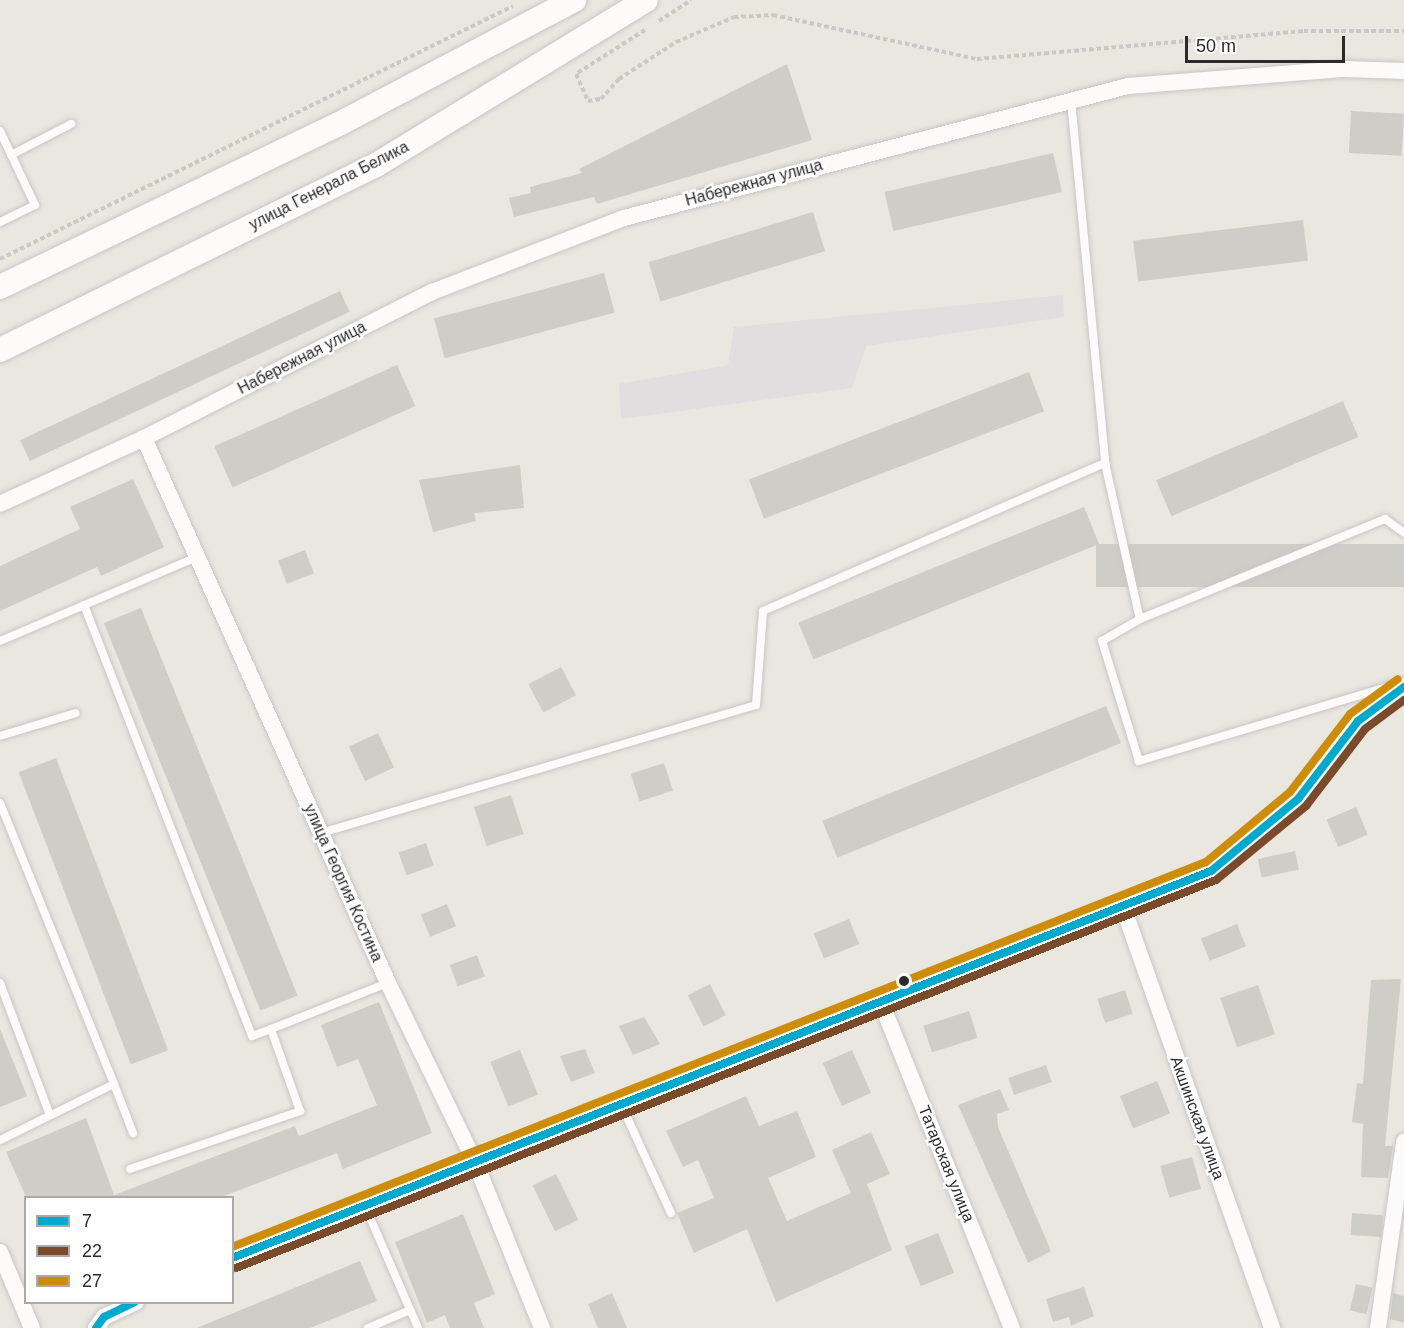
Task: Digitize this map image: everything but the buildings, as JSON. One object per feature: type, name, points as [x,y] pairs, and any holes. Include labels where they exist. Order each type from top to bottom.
[{"type":"main road","points":[[2,281],[541,21],[574,0]]},
{"type":"main road","name":"улица Генерала Белика","points":[[0,350],[376,165],[569,65],[646,0]]},
{"type":"street","name":"Набережная улица","points":[[0,504],[144,438],[432,292],[624,218],[1071,98],[1128,86],[1345,69],[1404,71]]},
{"type":"street","name":"улица Георгия Костина","points":[[144,438],[199,556],[388,983],[474,1162],[542,1328]]},
{"type":"street","points":[[234,1257],[1211,871],[1298,799],[1358,721],[1404,687]]},
{"type":"street","name":"Акшинская улица","points":[[1123,907],[1272,1328]]},
{"type":"street","name":"Татарская улица","points":[[880,1000],[1012,1328]]},
{"type":"street","points":[[1378,1328],[1402,1197],[1404,1142]]},
{"type":"street","points":[[0,1252],[33,1328]]},
{"type":"street","points":[[96,1328],[104,1317],[132,1304]]},
{"type":"lane","points":[[1071,98],[1105,463],[1140,619]]},
{"type":"lane","points":[[11,155],[72,124]]},
{"type":"lane","points":[[0,131],[35,205],[0,222]]},
{"type":"lane","points":[[321,833],[756,705],[763,611],[1105,463]]},
{"type":"lane","points":[[1404,534],[1385,519],[1140,619],[1102,641],[1139,761],[1404,682]]},
{"type":"lane","points":[[0,640],[199,556]]},
{"type":"lane","points":[[84,605],[252,1036],[388,983]]},
{"type":"lane","points":[[0,736],[76,713]]},
{"type":"lane","points":[[0,803],[133,1132]]},
{"type":"lane","points":[[0,983],[50,1115]]},
{"type":"lane","points":[[130,1169],[300,1111],[271,1029]]},
{"type":"lane","points":[[0,1140],[114,1084]]},
{"type":"lane","points":[[621,1103],[671,1213]]},
{"type":"lane","points":[[365,1206],[418,1328]]},
{"type":"lane","points":[[368,1328],[410,1310]]},
{"type":"path","points":[[691,0],[569,65],[588,101],[601,99],[619,79],[676,42],[734,17],[772,15],[977,59],[1304,31],[1404,31]]},
{"type":"path","points":[[0,259],[507,7],[525,4]]},
{"type":"shaded area","points":[[1063,295],[1064,317],[866,346],[852,388],[621,419],[619,384],[728,365],[734,327]]},
{"type":"transit line","name":"27","points":[[234,1246],[1206,862],[1290,792],[1350,714],[1398,679]]},
{"type":"transit line","name":"7","points":[[234,1257],[1211,871],[1298,799],[1358,721],[1404,687]]},
{"type":"transit line","name":"22","points":[[236,1268],[1216,880],[1306,806],[1365,729],[1404,700]]},
{"type":"transit line","name":"7","points":[[96,1328],[104,1317],[131,1304]]}]
